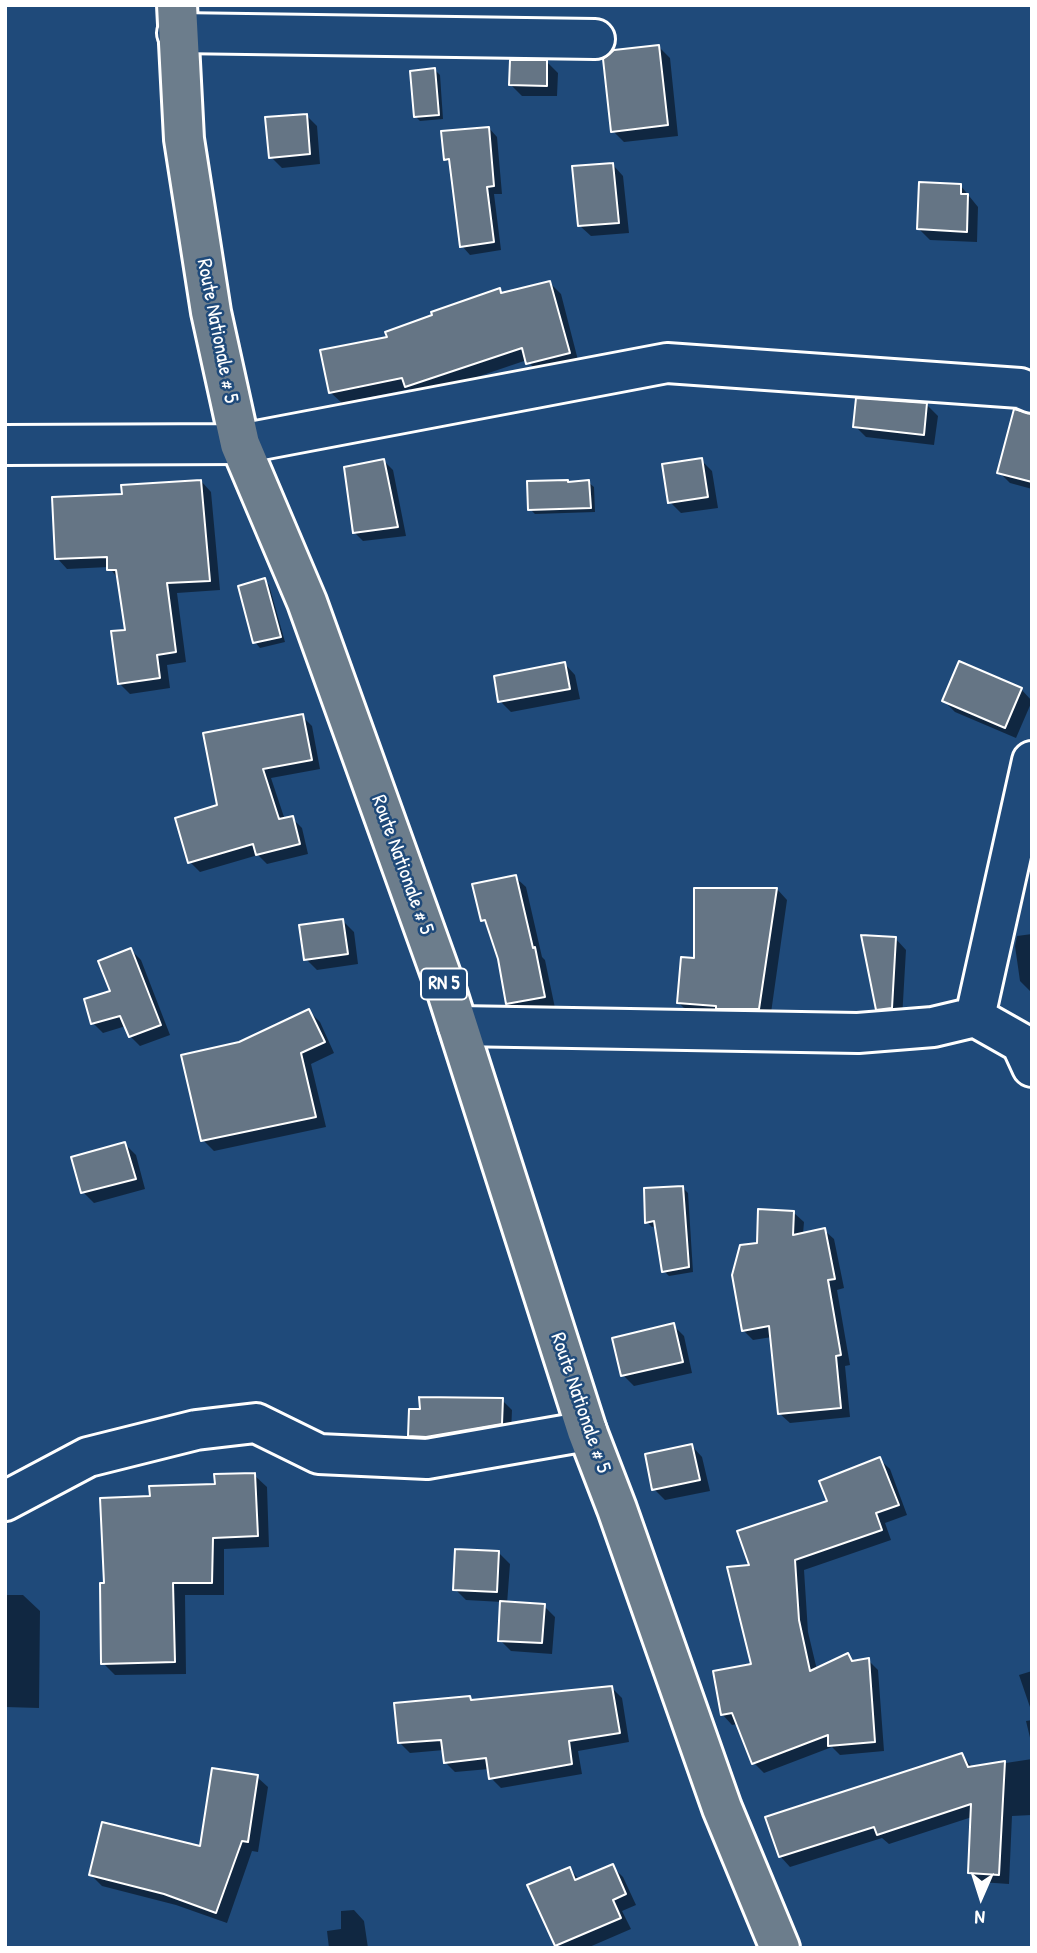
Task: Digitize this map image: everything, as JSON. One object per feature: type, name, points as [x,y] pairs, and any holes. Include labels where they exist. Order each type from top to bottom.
[{"type":"main road","name":"Route Nationale # 5","points":[[177,19],[184,139],[211,312],[240,444],[307,602],[458,1026],[587,1431],[722,1808],[780,1948]]},
{"type":"street","points":[[177,19],[595,39]]},
{"type":"street","points":[[5,445],[240,444],[667,363],[1020,388],[1032,393]]},
{"type":"street","points":[[975,1017],[1032,761]]},
{"type":"street","points":[[458,1026],[858,1033],[933,1027],[975,1017],[1021,1043],[1032,1067]]},
{"type":"street","points":[[5,1501],[88,1457],[197,1430],[256,1423],[319,1454],[427,1459],[587,1431]]},
{"type":"building","points":[[659,45],[668,125],[611,132],[603,59],[614,50]]},
{"type":"building","points":[[510,60],[547,60],[547,86],[509,85]]},
{"type":"building","points":[[435,68],[439,115],[414,117],[410,71]]},
{"type":"building","points":[[307,114],[310,154],[269,158],[265,117]]},
{"type":"building","points":[[489,127],[494,186],[487,187],[494,242],[460,247],[449,159],[444,160],[441,131]]},
{"type":"building","points":[[613,163],[619,223],[578,226],[572,166]]},
{"type":"building","points":[[919,182],[961,184],[961,194],[968,194],[967,232],[917,229]]},
{"type":"building","points":[[550,281],[570,353],[526,364],[522,348],[405,387],[402,378],[329,393],[320,350],[387,337],[385,332],[432,315],[431,312],[500,288],[501,293]]},
{"type":"building","points":[[856,398],[927,403],[924,435],[853,427]]},
{"type":"building","points":[[1014,409],[1032,414],[1032,482],[997,473]]},
{"type":"building","points":[[702,458],[708,497],[668,503],[662,464]]},
{"type":"building","points":[[384,459],[398,527],[353,533],[344,467]]},
{"type":"building","points":[[201,480],[210,581],[167,583],[176,652],[157,655],[160,678],[118,684],[111,631],[125,630],[116,570],[107,570],[107,557],[55,559],[52,497],[122,494],[121,485]]},
{"type":"building","points":[[589,480],[591,508],[528,510],[527,481]]},
{"type":"building","points":[[265,578],[281,637],[253,643],[238,586]]},
{"type":"building","points":[[959,661],[1022,688],[1005,728],[942,701]]},
{"type":"building","points":[[565,662],[570,689],[498,702],[494,676]]},
{"type":"building","points":[[303,714],[312,760],[263,769],[279,819],[293,816],[300,844],[256,855],[253,844],[188,863],[175,818],[217,805],[203,733]]},
{"type":"building","points":[[516,875],[545,997],[506,1004],[498,959],[485,920],[481,921],[472,884]]},
{"type":"building","points":[[694,888],[777,888],[759,1009],[716,1009],[716,1006],[677,1003],[681,957],[694,958]]},
{"type":"building","points":[[343,919],[348,954],[304,960],[299,925]]},
{"type":"building","points":[[861,935],[896,937],[892,1008],[876,1010]]},
{"type":"building","points":[[131,948],[161,1025],[129,1037],[120,1016],[91,1024],[84,999],[110,991],[98,961]]},
{"type":"building","points":[[309,1009],[325,1042],[301,1053],[316,1117],[201,1141],[181,1055],[239,1042]]},
{"type":"building","points":[[125,1142],[136,1179],[81,1193],[71,1157]]},
{"type":"building","points":[[683,1186],[689,1267],[662,1272],[654,1221],[645,1223],[644,1188]]},
{"type":"building","points":[[758,1209],[794,1211],[793,1235],[825,1228],[835,1279],[828,1280],[841,1355],[836,1356],[841,1408],[778,1414],[769,1326],[742,1331],[732,1275],[740,1245],[757,1243]]},
{"type":"building","points":[[674,1323],[683,1362],[621,1376],[612,1338]]},
{"type":"building","points":[[419,1397],[503,1398],[502,1424],[426,1437],[408,1436],[409,1409],[420,1409]]},
{"type":"building","points":[[692,1444],[700,1480],[652,1490],[645,1454]]},
{"type":"building","points":[[880,1457],[899,1505],[876,1513],[882,1530],[795,1560],[799,1620],[810,1671],[848,1653],[852,1661],[869,1658],[875,1742],[828,1746],[828,1735],[752,1764],[732,1713],[721,1715],[713,1671],[751,1664],[727,1567],[749,1565],[737,1531],[827,1501],[819,1481]]},
{"type":"building","points":[[255,1473],[258,1536],[213,1538],[212,1583],[173,1583],[175,1662],[101,1664],[100,1583],[104,1583],[100,1498],[150,1496],[149,1486],[215,1484],[214,1474]]},
{"type":"building","points":[[455,1549],[499,1551],[497,1592],[453,1590]]},
{"type":"building","points":[[500,1601],[545,1604],[542,1643],[498,1641]]},
{"type":"building","points":[[612,1686],[620,1733],[569,1741],[572,1764],[489,1779],[486,1758],[444,1763],[441,1740],[398,1743],[394,1703],[470,1696],[471,1700]]},
{"type":"building","points":[[962,1753],[968,1767],[1005,1761],[999,1875],[968,1873],[971,1804],[877,1835],[874,1827],[779,1857],[765,1817]]},
{"type":"building","points":[[212,1768],[258,1775],[248,1842],[242,1841],[216,1913],[164,1894],[89,1875],[102,1822],[200,1846]]},
{"type":"building","points":[[613,1864],[626,1894],[613,1900],[621,1918],[555,1946],[527,1885],[570,1867],[575,1880]]}]
